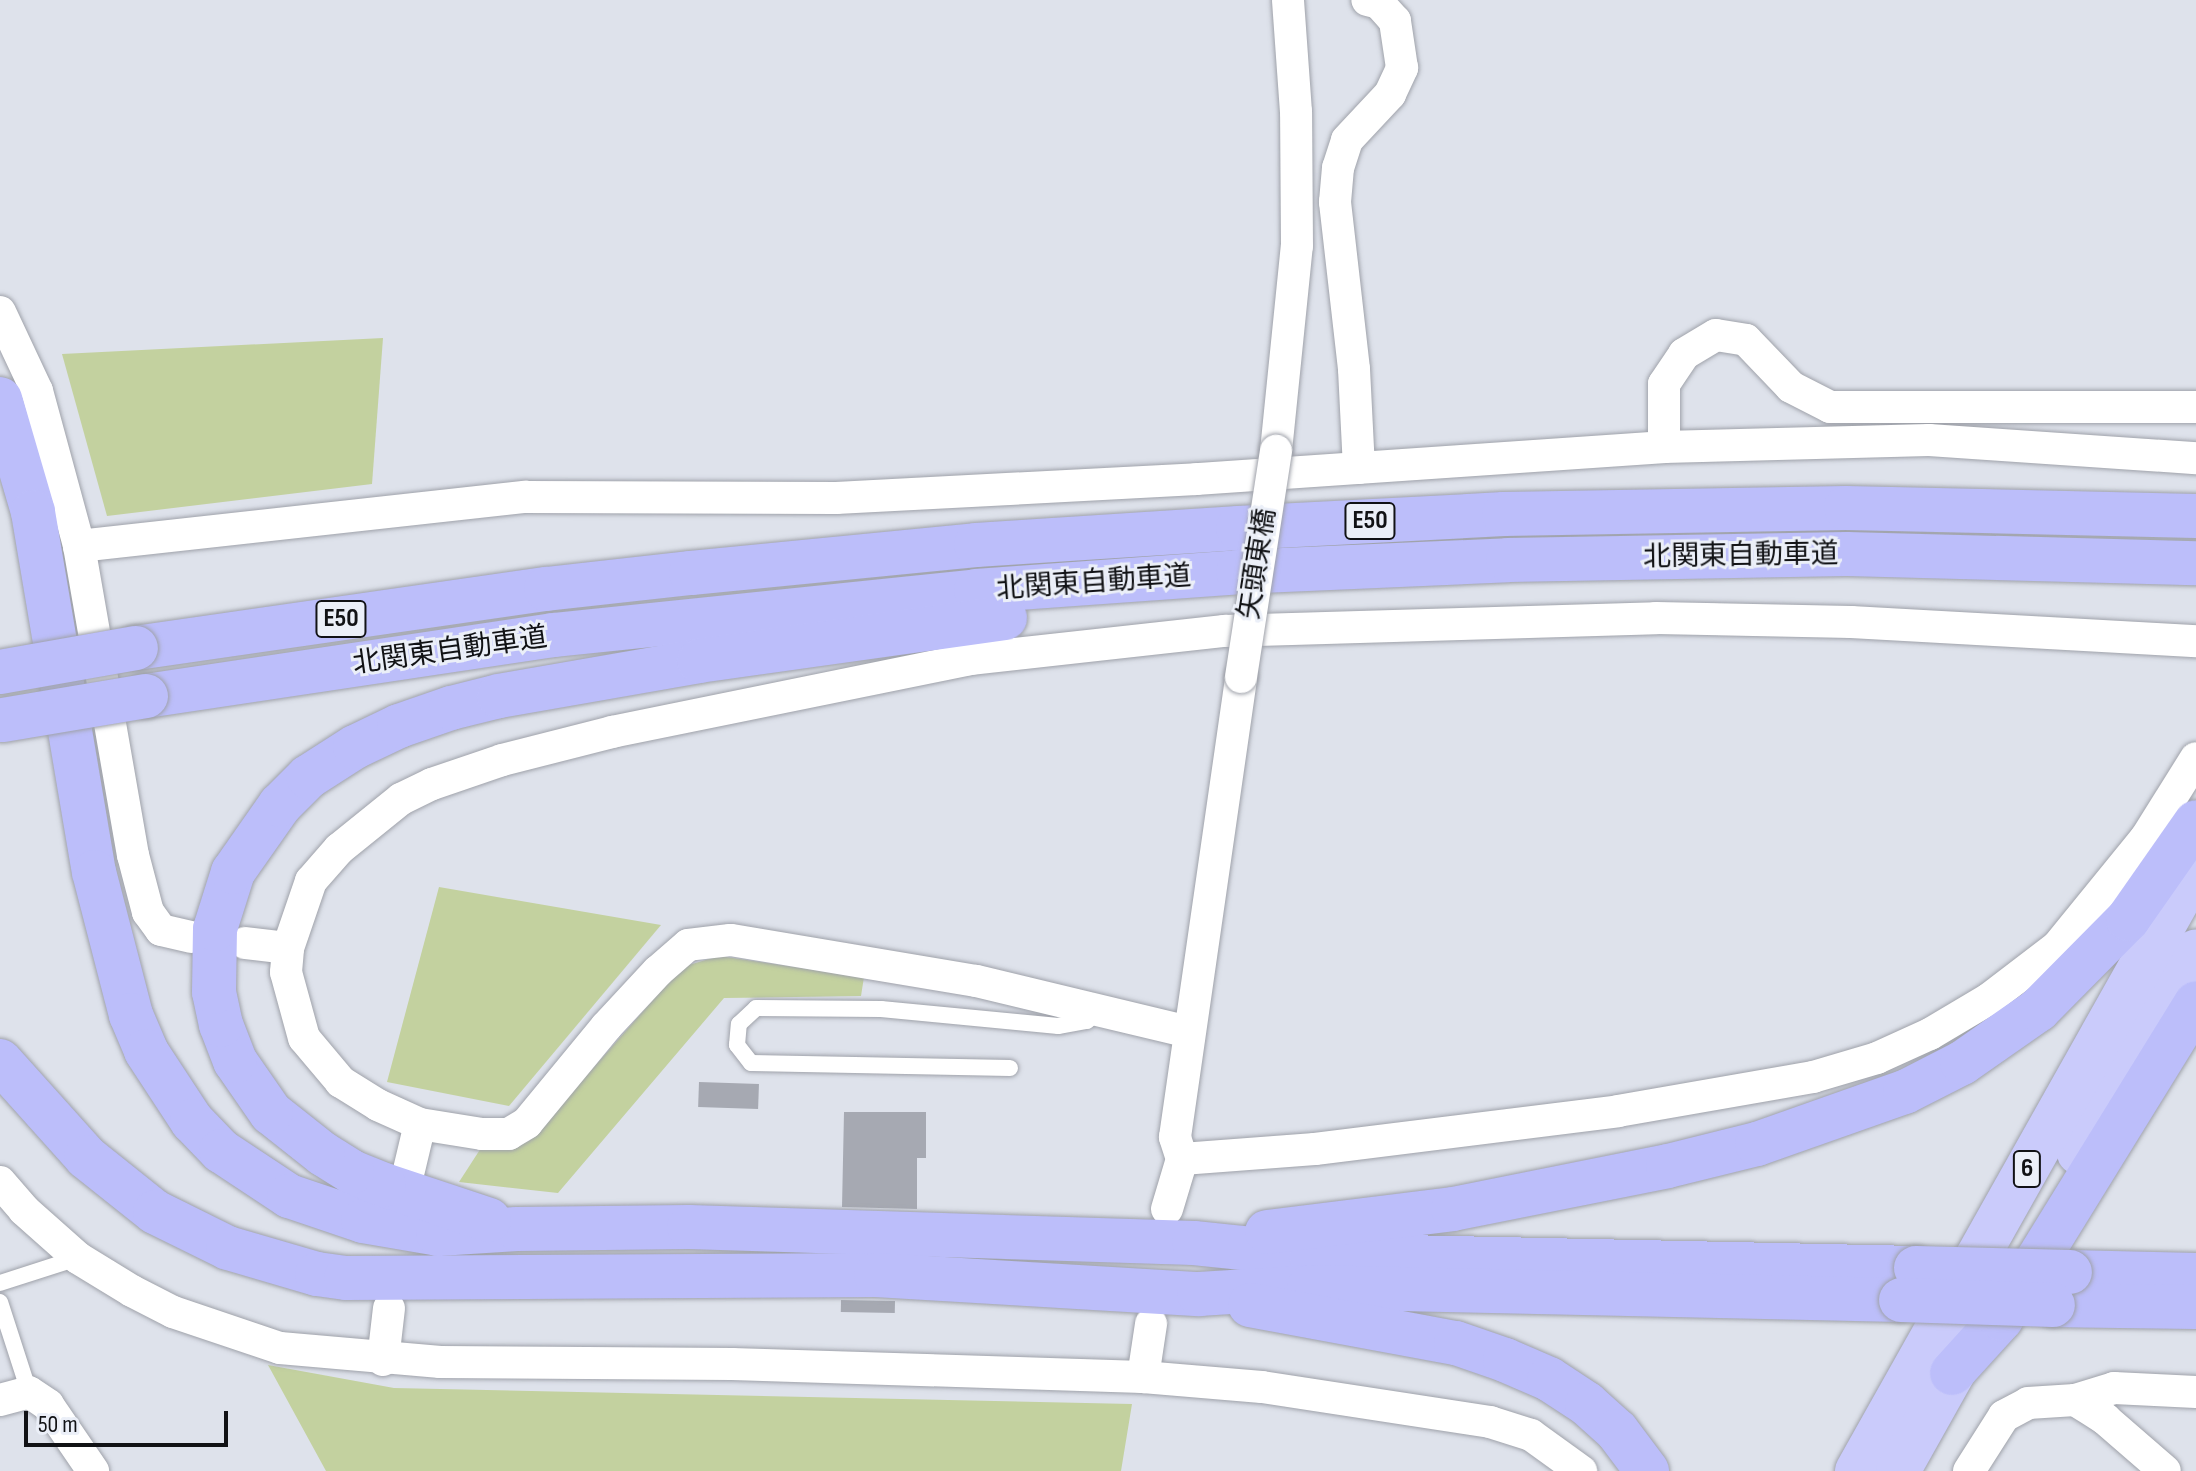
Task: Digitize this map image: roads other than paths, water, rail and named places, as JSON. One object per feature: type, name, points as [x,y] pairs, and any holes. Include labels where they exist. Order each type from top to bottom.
[{"type":"highway","points":[[0,399],[33,512],[105,922],[131,1015],[146,1051],[192,1121],[221,1151],[289,1196],[363,1221],[438,1234],[517,1229],[689,1227],[1194,1243],[1311,1255],[1909,1284],[2062,1288],[2196,1307]]},
{"type":"highway","points":[[0,497],[81,940],[104,1017],[121,1055],[167,1130],[202,1168],[254,1203],[306,1228],[423,1275]]},
{"type":"highway","name":"北関東自動車道","points":[[0,672],[135,636],[546,589],[976,545],[1504,514],[1846,508],[2196,516]]},
{"type":"highway","name":"北関東自動車道","points":[[2,720],[553,635],[976,591],[1238,572],[1508,560],[1847,554],[2196,563]]},
{"type":"highway","points":[[517,1229],[448,1208],[352,1172],[295,1135],[271,1113],[235,1061],[221,1025],[214,992],[215,929],[221,904],[233,872],[254,840],[308,777],[355,747],[399,726],[451,708],[514,693],[699,661],[984,620],[1508,560]]},
{"type":"highway","points":[[0,647],[135,636]]},
{"type":"highway","points":[[1194,1243],[1438,1211],[1554,1191],[1757,1144],[1905,1092],[1962,1063],[2038,1010],[2128,919],[2196,822]]},
{"type":"highway","name":"6","points":[[1857,1471],[2196,868]]},
{"type":"highway","name":"6","points":[[1898,1471],[2196,951]]},
{"type":"highway","points":[[1952,1373],[2001,1319],[2196,1003]]},
{"type":"highway","points":[[0,1061],[86,1157],[126,1191],[186,1229],[278,1266],[346,1278],[423,1275],[876,1275],[1199,1294],[1309,1287],[1909,1284]]},
{"type":"highway","points":[[2062,1288],[2196,1275]]},
{"type":"highway","points":[[1199,1294],[1302,1317],[1456,1343],[1505,1360],[1549,1379],[1587,1404],[1617,1431],[1647,1471]]},
{"type":"street","name":"矢頭東橋","points":[[1182,1159],[1175,1137],[1276,451],[1297,246],[1296,112],[1288,0]]},
{"type":"street","points":[[1359,468],[1354,369],[1335,202],[1338,168],[1347,140],[1390,94],[1402,68],[1401,43],[1395,21],[1379,3],[1367,0]]},
{"type":"street","points":[[0,312],[37,391],[79,546],[133,855],[148,912],[161,930],[191,937]]},
{"type":"street","points":[[1664,447],[1664,384],[1684,354],[1716,335],[1746,340],[1791,387],[1830,407],[2196,407]]},
{"type":"street","points":[[79,546],[525,497],[836,498],[1664,447],[1929,440],[2196,458]]},
{"type":"street","points":[[1189,1032],[976,981],[730,940],[688,945],[658,971],[606,1027],[527,1123],[509,1134],[482,1134],[420,1124],[378,1105],[341,1082],[321,1062],[304,1038],[286,972],[288,948],[311,881],[339,849],[401,799],[432,784],[502,760],[612,732],[970,659],[1224,631],[1656,618],[1851,622],[2196,641]]},
{"type":"street","points":[[1167,1209],[1182,1159],[1315,1149],[1618,1111],[1813,1077],[1877,1058],[1930,1034],[1989,999],[2057,947],[2146,838],[2196,758]]},
{"type":"street","points":[[245,943],[288,948]]},
{"type":"street","points":[[409,1170],[420,1124]]},
{"type":"street","points":[[0,1182],[24,1210],[78,1258],[173,1312],[280,1348],[383,1360],[732,1364],[1143,1377],[1262,1387],[1490,1422],[1531,1435],[1581,1471]]},
{"type":"street","points":[[383,1360],[389,1308]]},
{"type":"street","points":[[1143,1377],[1151,1324]]},
{"type":"street","points":[[1969,1471],[2004,1416],[2028,1403],[2075,1400],[2114,1388],[2196,1392]]},
{"type":"street","points":[[15,1396],[48,1405],[93,1471]]},
{"type":"street","points":[[2075,1400],[2105,1419],[2165,1471]]},
{"type":"lane","points":[[1010,1068],[751,1063],[737,1045],[739,1024],[756,1008],[881,1009],[982,1016],[1058,1026],[1087,1021],[1099,1010]]},
{"type":"lane","points":[[0,1283],[78,1258]]},
{"type":"lane","points":[[0,1302],[15,1396]]}]
